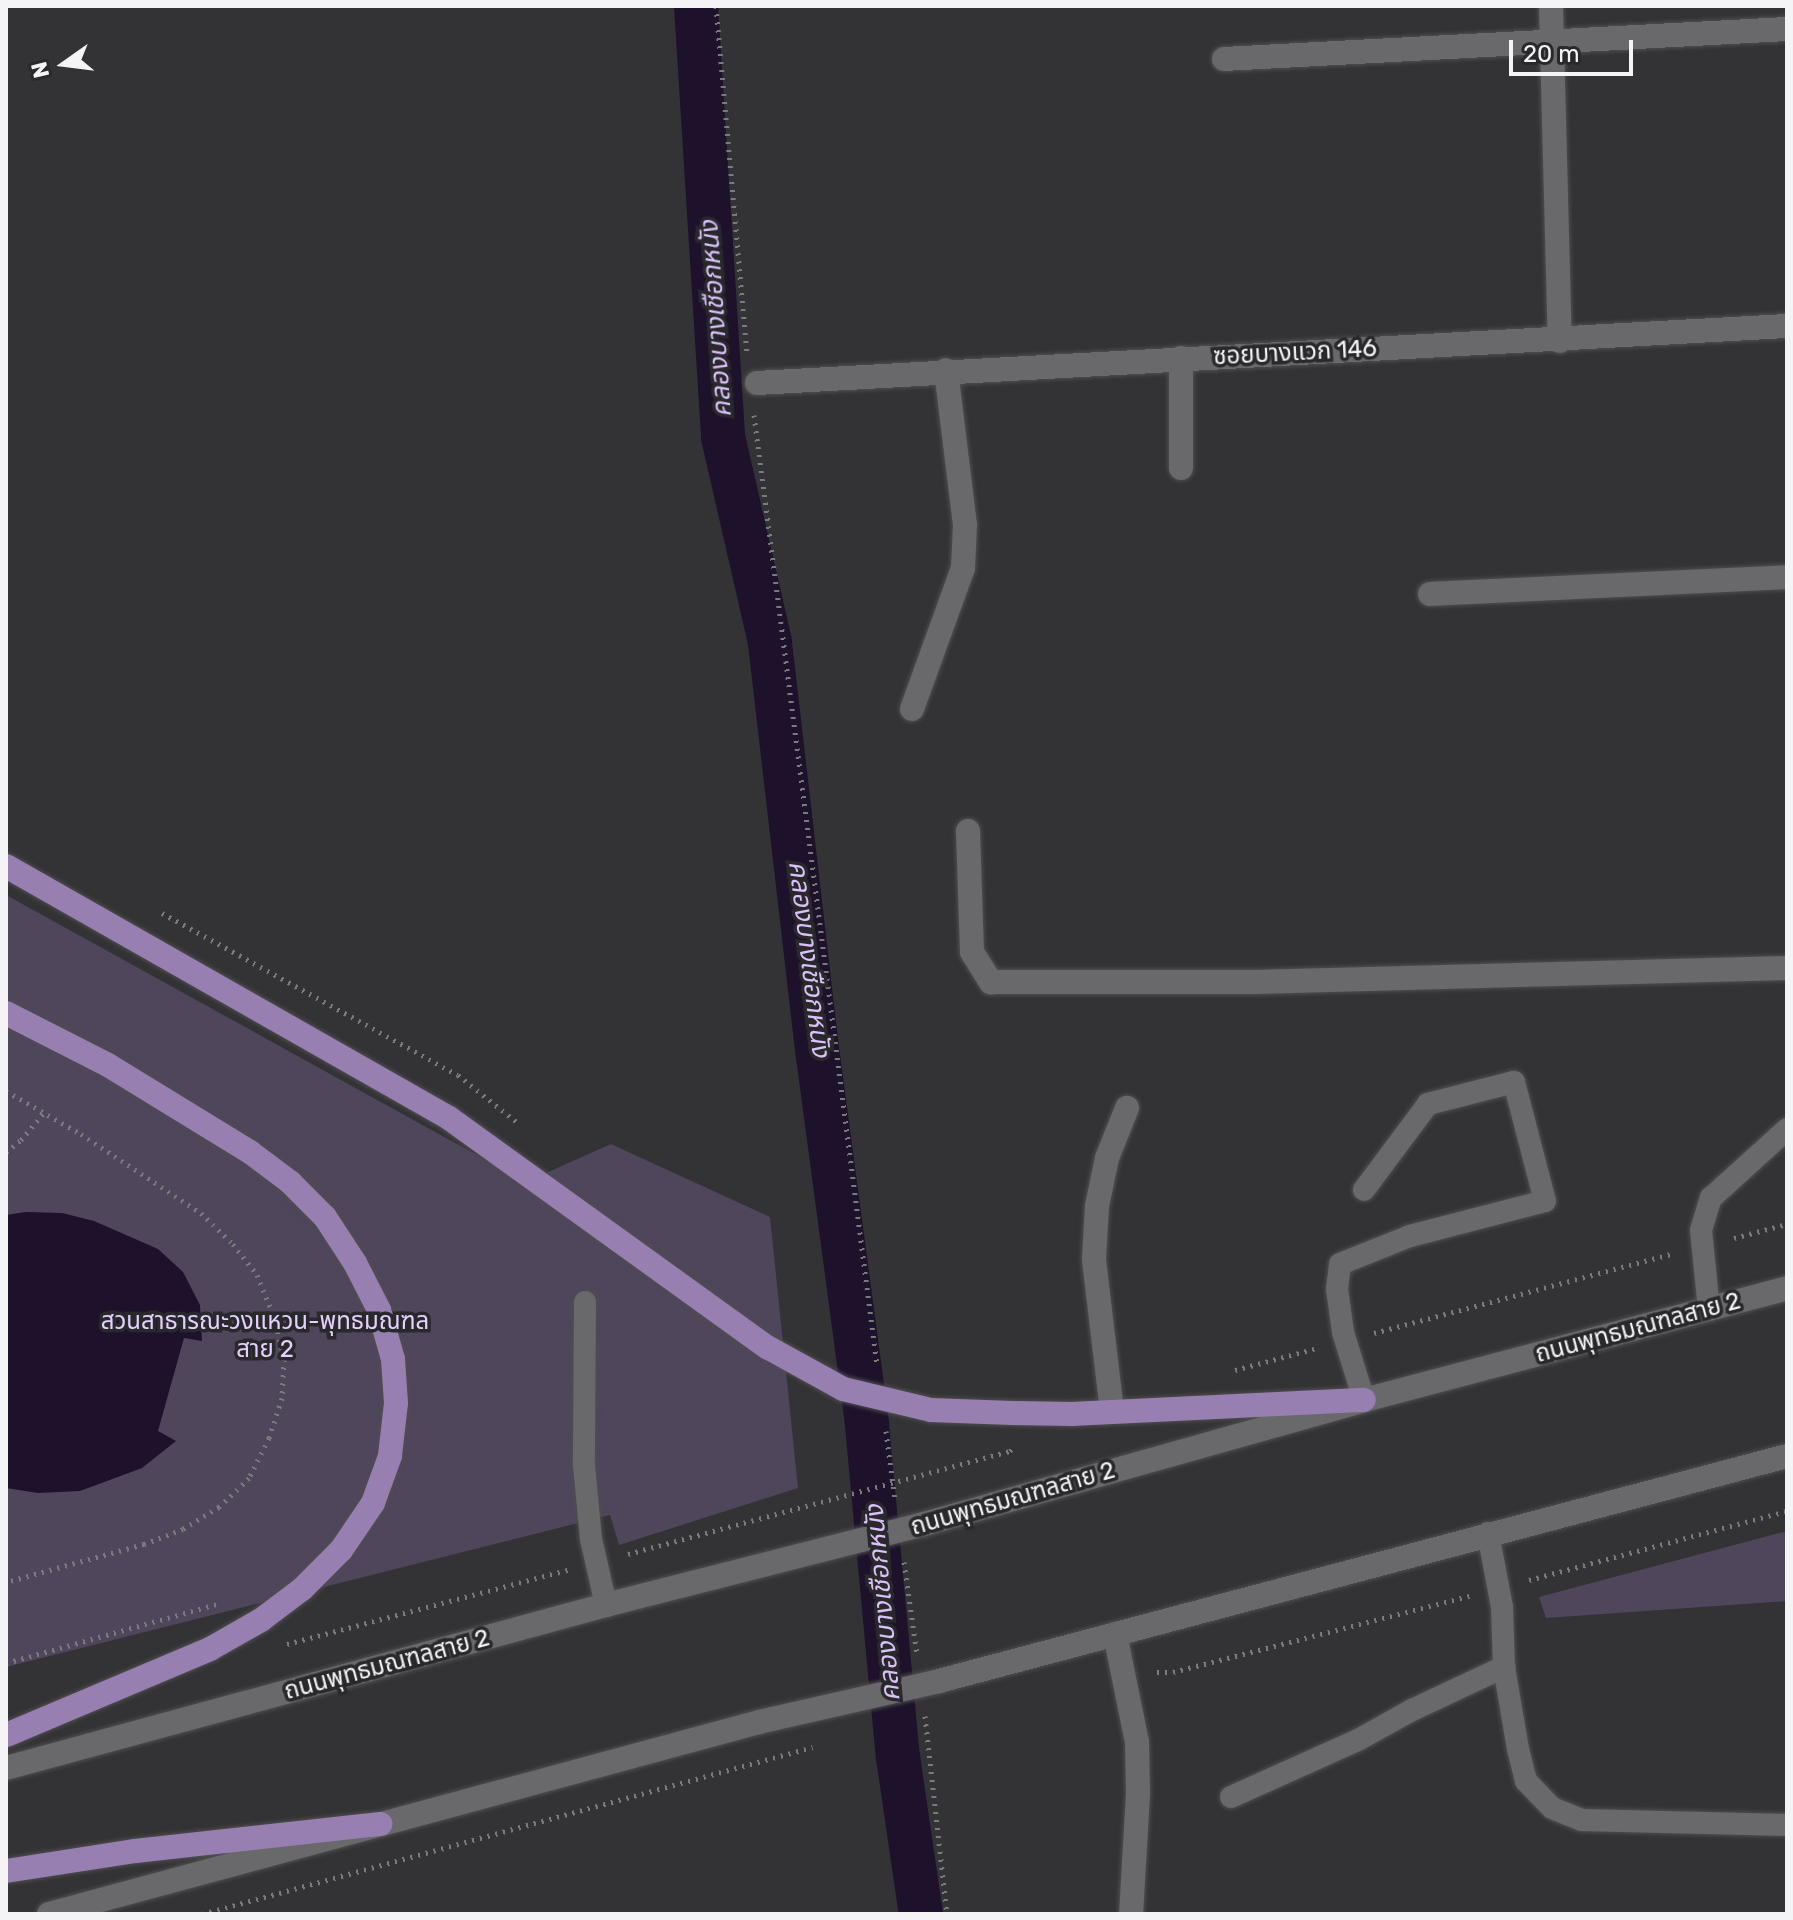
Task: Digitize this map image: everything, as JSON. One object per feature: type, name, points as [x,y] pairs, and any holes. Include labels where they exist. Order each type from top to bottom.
[{"type":"main road","points":[[6,866],[449,1118],[726,1319],[818,1378],[868,1398],[931,1410],[1043,1414],[1364,1400]]},
{"type":"main road","points":[[6,1013],[108,1065],[250,1152],[290,1182],[325,1217],[355,1263],[379,1310],[393,1359],[396,1403],[390,1456],[373,1503],[341,1550],[302,1589],[261,1620],[155,1675],[6,1735]]},
{"type":"main road","points":[[6,1871],[135,1851],[381,1824]]},
{"type":"street","points":[[1551,6],[1560,341]]},
{"type":"street","points":[[1224,59],[1552,44],[1787,29]]},
{"type":"street","name":"ซอยบางแวก 146","points":[[752,373],[803,380],[946,370],[1560,341],[1787,326]]},
{"type":"street","points":[[1181,358],[1181,468]]},
{"type":"street","points":[[912,709],[963,568],[965,525],[946,370]]},
{"type":"street","points":[[1430,594],[1787,577]]},
{"type":"street","points":[[968,831],[972,952],[991,982],[1269,982],[1787,968]]},
{"type":"street","points":[[1112,1411],[1094,1259],[1097,1206],[1107,1158],[1127,1108]]},
{"type":"street","name":"ถนนพุทธมณฑลสาย 2","points":[[6,1768],[606,1605],[924,1524],[1364,1400],[1787,1288]]},
{"type":"street","points":[[49,1914],[759,1722],[939,1681],[1787,1456]]},
{"type":"street","points":[[1115,1634],[1137,1742],[1138,1794],[1131,1914]]},
{"type":"lane","points":[[1364,1190],[1428,1104],[1514,1082],[1545,1201],[1410,1236],[1340,1264],[1337,1289],[1345,1341],[1364,1400]]},
{"type":"lane","points":[[1709,1310],[1701,1230],[1711,1198],[1787,1129]]},
{"type":"lane","points":[[585,1302],[584,1465],[606,1605]]},
{"type":"lane","points":[[1488,1533],[1499,1588],[1504,1667],[1526,1781],[1552,1808],[1582,1820],[1787,1825]]},
{"type":"lane","points":[[1231,1797],[1358,1740],[1424,1704],[1504,1667]]},
{"type":"path","points":[[716,6],[752,373]]},
{"type":"path","points":[[753,410],[879,1377]]},
{"type":"path","points":[[6,1091],[81,1134],[201,1213],[233,1244],[257,1275],[274,1316],[284,1359],[282,1398],[269,1438],[249,1478],[219,1507],[183,1529],[144,1544],[6,1582]]},
{"type":"path","points":[[6,1152],[43,1114]]},
{"type":"path","points":[[1223,1373],[1787,1224]]},
{"type":"path","points":[[885,1424],[895,1503]]},
{"type":"path","points":[[275,1648],[1010,1451]]},
{"type":"path","points":[[1123,1672],[1173,1672],[1787,1511]]},
{"type":"path","points":[[902,1550],[917,1658]]},
{"type":"path","points":[[6,1663],[225,1602]]},
{"type":"path","points":[[923,1704],[947,1914]]},
{"type":"path","points":[[202,1914],[768,1759]]},
{"type":"green space","name":"สวนสาธารณะวงแหวน-พุทธมณฑล สาย 2","points":[[6,895],[526,1182],[611,1144],[770,1217],[798,1488],[619,1545],[610,1515],[6,1667]]},
{"type":"green space","points":[[1787,1531],[1787,1601],[1546,1618],[1539,1597]]},
{"type":"shaded area","points":[[62,1213],[94,1221],[158,1249],[183,1272],[200,1305],[202,1341],[184,1338],[158,1431],[176,1441],[142,1468],[80,1491],[38,1493],[6,1488],[6,1215]]},
{"type":"waterway","name":"คลองบางเชือกหนัง","points":[[696,6],[723,437],[770,643],[818,1056],[867,1425],[898,1757],[921,1914]]}]
